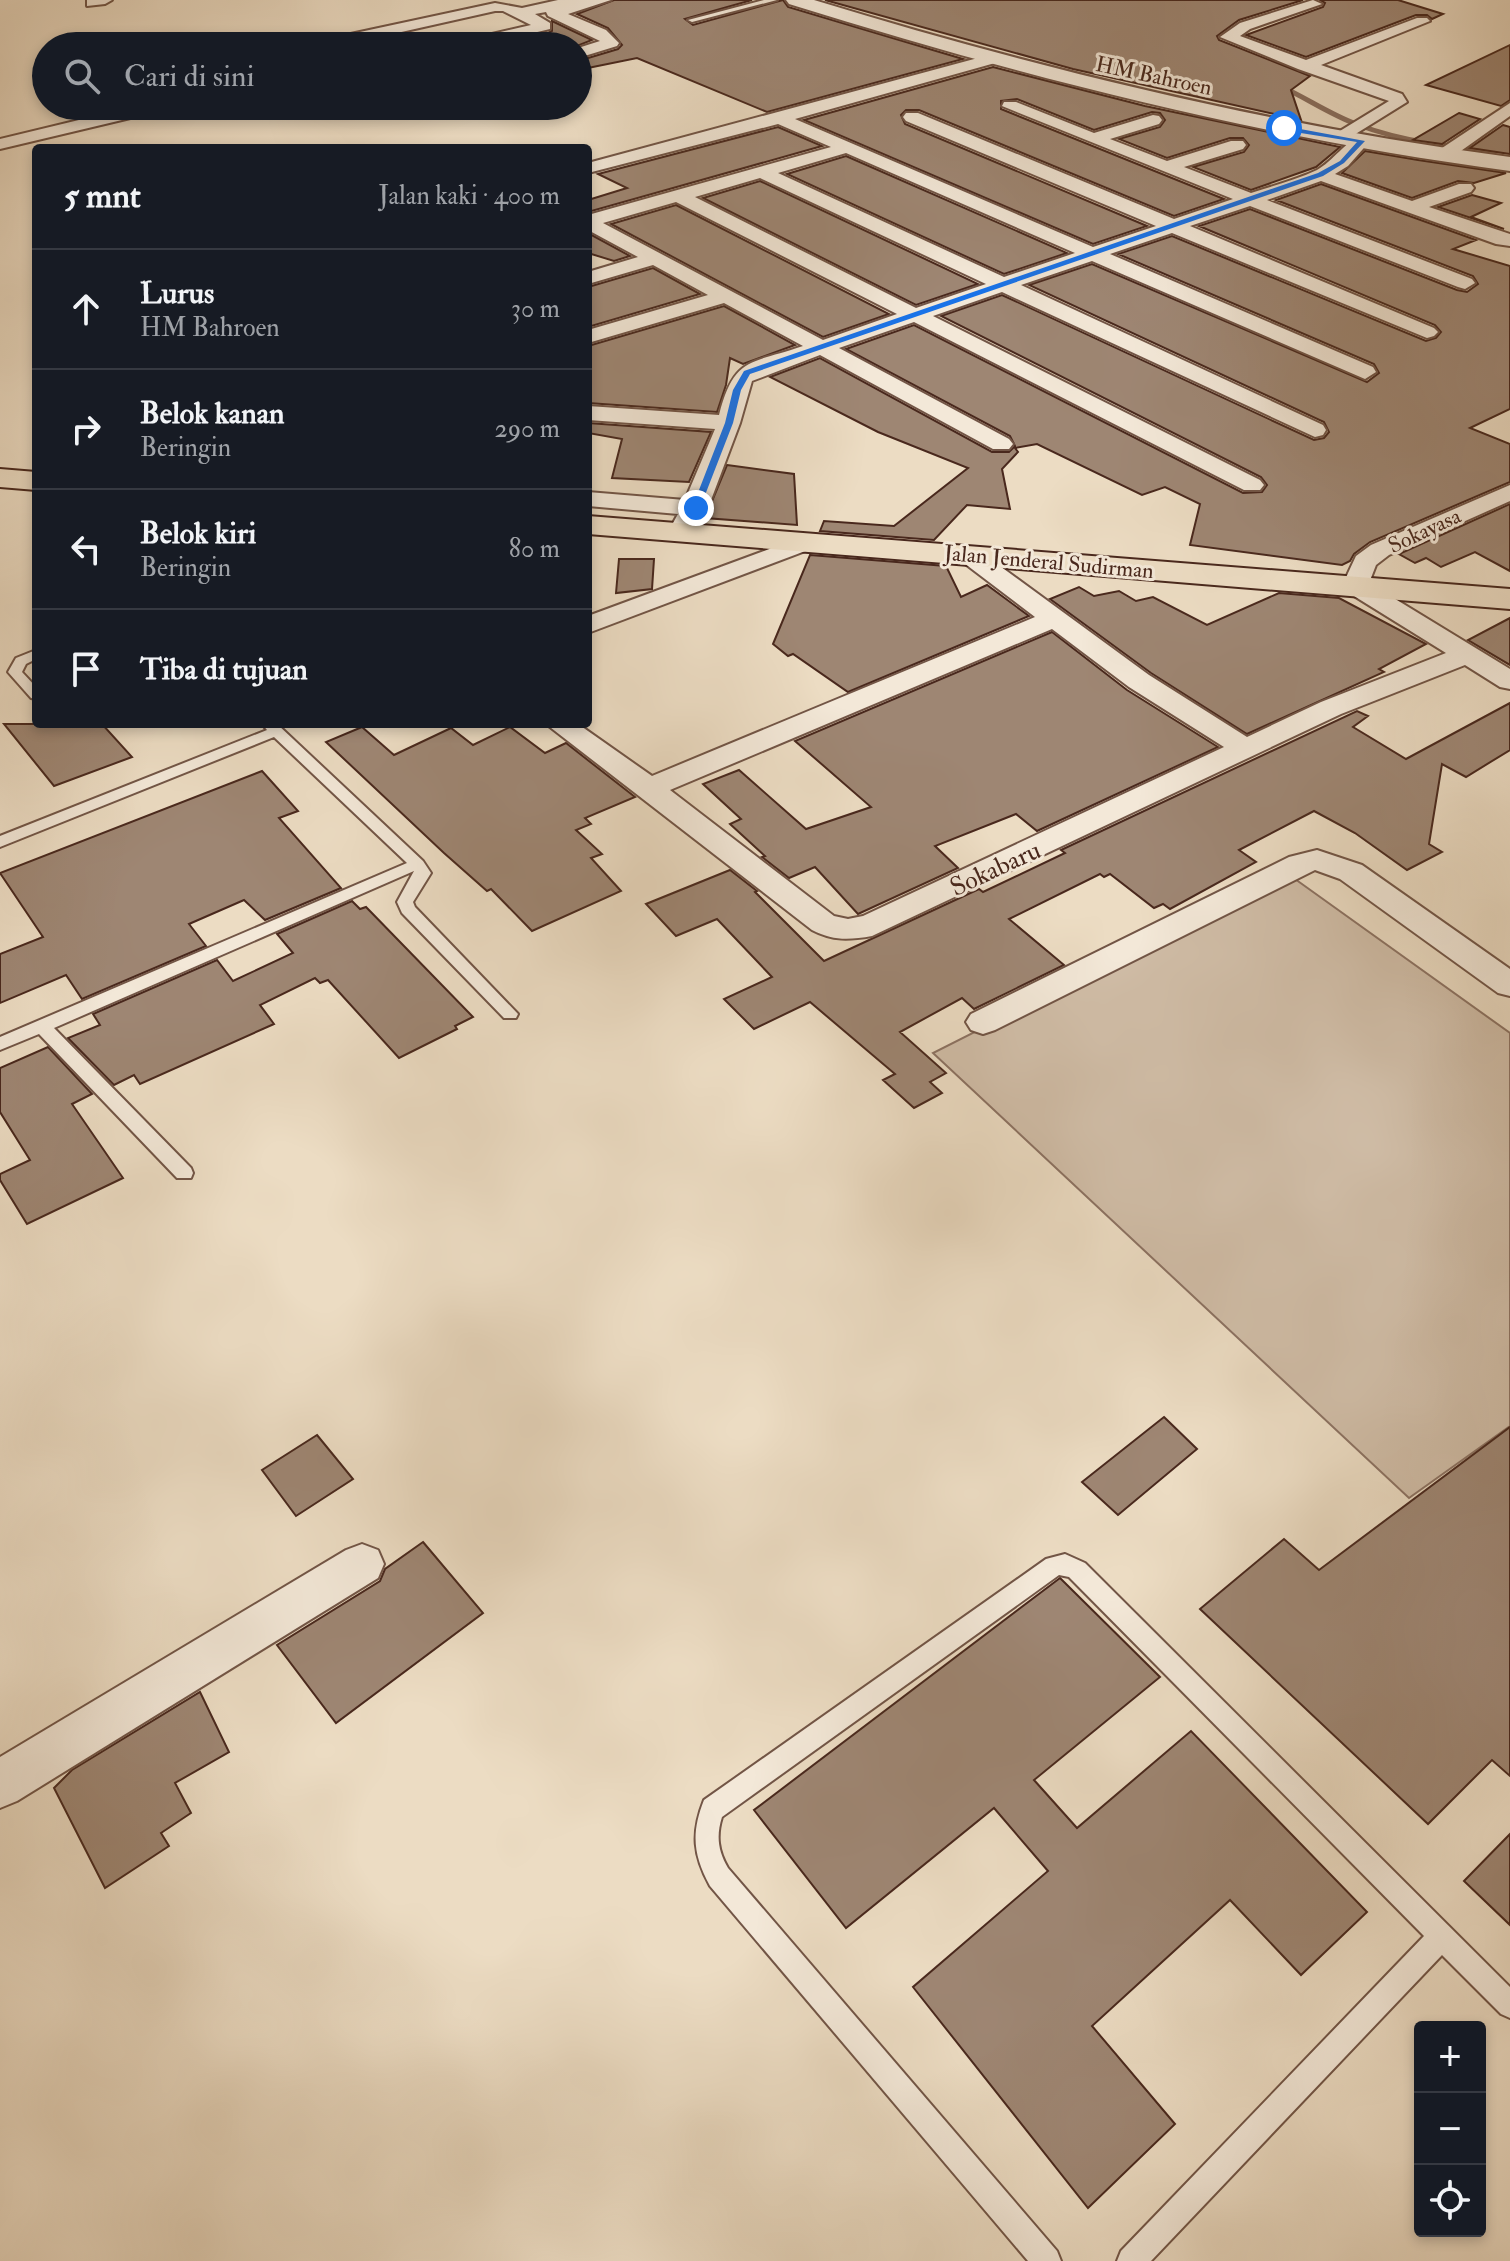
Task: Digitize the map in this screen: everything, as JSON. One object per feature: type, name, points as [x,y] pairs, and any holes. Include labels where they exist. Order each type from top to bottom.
[{"type":"main road","points":[[0,478],[32,480]]},
{"type":"main road","name":"Jalan Jenderal Sudirman","points":[[592,508],[688,520],[807,542],[1510,599]]},
{"type":"street","points":[[521,13],[577,0]]},
{"type":"street","points":[[592,49],[611,43],[596,31],[553,13],[604,0]]},
{"type":"street","name":"HM Bahroen","points":[[795,0],[1069,82],[1351,137],[1506,160]]},
{"type":"street","points":[[688,520],[729,423],[737,390],[747,373],[1321,175],[1342,162],[1351,137],[1370,120],[1399,102],[1396,98],[1228,37],[1245,26],[1315,4]]},
{"type":"street","points":[[382,32],[495,7],[505,7],[546,25],[517,32]]},
{"type":"street","points":[[1304,66],[1422,21]]},
{"type":"street","points":[[592,167],[989,60]]},
{"type":"street","points":[[1010,106],[1465,283]]},
{"type":"street","points":[[1449,152],[1510,108]]},
{"type":"street","points":[[912,117],[1427,332]]},
{"type":"street","points":[[779,118],[1365,372]]},
{"type":"street","points":[[0,144],[100,120]]},
{"type":"street","points":[[1094,138],[1153,120]]},
{"type":"street","points":[[1169,166],[1237,145]]},
{"type":"street","points":[[592,221],[849,147]]},
{"type":"street","points":[[760,171],[1315,430]]},
{"type":"street","points":[[1321,175],[1510,240]]},
{"type":"street","points":[[1410,208],[1465,188]]},
{"type":"street","points":[[677,195],[1252,485]]},
{"type":"street","points":[[592,224],[1001,444]]},
{"type":"street","points":[[592,277],[654,258]]},
{"type":"street","points":[[592,336],[726,296]]},
{"type":"street","points":[[592,413],[729,423]]},
{"type":"street","name":"Sokayasa","points":[[1355,586],[1365,561],[1380,550],[1510,492]]},
{"type":"street","points":[[592,623],[807,542]]},
{"type":"street","points":[[969,555],[1139,681],[1245,748]]},
{"type":"street","points":[[1355,586],[1510,681]]},
{"type":"street","points":[[649,788],[1055,618]]},
{"type":"street","name":"Sokabaru","points":[[566,728],[649,788],[823,923],[835,929],[848,930],[886,919],[1331,708],[1466,655]]},
{"type":"street","points":[[983,1022],[1300,864],[1317,860],[1351,872],[1510,985]]},
{"type":"street","points":[[0,1784],[362,1564]]},
{"type":"lane","points":[[692,20],[773,0]]},
{"type":"lane","points":[[32,656],[21,661],[15,672],[32,691]]},
{"type":"lane","points":[[0,842],[273,728],[418,864],[423,873],[405,902],[408,909],[510,1014]]},
{"type":"lane","points":[[0,1044],[418,864]]},
{"type":"lane","points":[[41,1025],[184,1173]]},
{"type":"lane","points":[[1047,2261],[719,1877],[709,1861],[704,1840],[713,1809],[1054,1566],[1065,1564],[1077,1570],[1510,2005]]},
{"type":"lane","points":[[1131,2261],[1443,1935]]},
{"type":"shaded area","points":[[1288,874],[1510,1033],[1510,1426],[1409,1498],[933,1053]]},
{"type":"building","points":[[614,0],[752,0],[685,19],[693,25],[783,0],[788,7],[963,59],[767,112],[637,58],[592,67],[592,57],[622,45],[608,28],[577,14]]},
{"type":"building","points":[[825,0],[1303,0],[1239,20],[1217,36],[1219,40],[1310,76],[1291,90],[1301,120],[1073,69]]},
{"type":"building","points":[[1320,0],[1398,0],[1443,14],[1432,19],[1427,15],[1416,15],[1306,57],[1246,35],[1323,7],[1325,3]]},
{"type":"building","points":[[552,21],[575,32],[550,32]]},
{"type":"building","points":[[1510,45],[1510,100],[1501,106],[1426,85]]},
{"type":"building","points":[[993,67],[1145,106],[1340,147],[1316,167],[1251,190],[1193,167],[1244,152],[1249,145],[1243,138],[1230,138],[1167,158],[1119,139],[1160,127],[1165,120],[1160,113],[1152,112],[1094,130],[1017,99],[1001,101],[1001,109],[1224,199],[1174,216],[919,110],[906,110],[901,115],[905,124],[1147,226],[1093,244],[804,120]]},
{"type":"building","points":[[1459,113],[1480,119],[1442,144],[1413,140]]},
{"type":"building","points":[[1503,125],[1510,127],[1510,154],[1470,148]]},
{"type":"building","points":[[778,127],[822,146],[592,211],[592,199],[627,188],[598,174]]},
{"type":"building","points":[[1365,151],[1506,173],[1474,183],[1458,181],[1412,198],[1342,173]]},
{"type":"building","points":[[846,156],[1067,253],[1004,274],[787,174]]},
{"type":"building","points":[[760,181],[978,284],[916,305],[703,198]]},
{"type":"building","points":[[1321,184],[1476,240],[1453,249],[1510,266],[1510,409],[1470,428],[1510,444],[1510,482],[1370,542],[1342,565],[1190,545],[1200,504],[1165,487],[1142,495],[1037,444],[1015,448],[1018,452],[1002,469],[1010,509],[967,505],[934,540],[820,531],[824,521],[894,526],[968,468],[878,432],[770,377],[820,358],[992,452],[1009,452],[1015,446],[1010,436],[846,349],[914,325],[1243,493],[1262,492],[1267,485],[1261,477],[941,316],[1002,295],[1314,440],[1324,438],[1329,432],[1324,422],[1029,285],[1092,264],[1367,382],[1379,373],[1374,364],[1118,254],[1172,236],[1426,341],[1436,338],[1441,332],[1435,325],[1199,226],[1250,209],[1457,290],[1467,292],[1478,284],[1473,276],[1276,200]]},
{"type":"building","points":[[1472,195],[1501,203],[1471,217],[1504,229],[1438,207]]},
{"type":"building","points":[[676,205],[889,314],[823,337],[611,224]]},
{"type":"building","points":[[592,235],[630,256],[614,261],[592,254]]},
{"type":"building","points":[[653,268],[700,294],[592,326],[592,286]]},
{"type":"building","points":[[724,306],[795,345],[743,364],[730,358],[726,385],[717,412],[592,403],[592,345]]},
{"type":"building","points":[[592,423],[711,432],[689,482],[612,478],[622,439],[592,434]]},
{"type":"building","points":[[727,465],[794,474],[797,525],[705,518]]},
{"type":"building","points":[[1510,504],[1510,571],[1475,552],[1441,567],[1426,558],[1415,563],[1399,554]]},
{"type":"building","points":[[810,555],[946,566],[961,597],[987,585],[1029,616],[848,692],[773,644]]},
{"type":"building","points":[[619,559],[654,559],[652,589],[616,593]]},
{"type":"building","points":[[1079,587],[1094,596],[1119,591],[1136,601],[1153,597],[1207,625],[1279,593],[1339,598],[1426,644],[1379,669],[1384,672],[1247,734],[1151,673],[1050,599]]},
{"type":"building","points":[[1510,618],[1510,665],[1468,640]]},
{"type":"building","points":[[1052,632],[1127,690],[1218,747],[1037,831],[1016,814],[935,846],[958,868],[858,914],[815,867],[789,878],[762,857],[765,856],[730,824],[741,819],[703,784],[739,770],[806,829],[871,807],[795,741]]},
{"type":"building","points":[[1510,703],[1510,750],[1466,777],[1442,764],[1429,844],[1442,852],[1407,870],[1355,833],[1314,811],[1239,850],[1256,862],[1170,909],[1163,904],[1154,908],[1110,874],[1104,877],[1100,874],[1009,919],[1064,965],[974,1009],[962,998],[900,1032],[946,1073],[930,1082],[942,1093],[914,1108],[883,1080],[895,1074],[810,1002],[754,1029],[724,999],[772,977],[717,919],[676,936],[646,904],[730,870],[757,891],[824,961],[979,889],[983,892],[1065,853],[1061,850],[1357,711],[1368,716],[1353,727],[1406,759]]},
{"type":"building","points":[[4,724],[32,724],[32,728],[106,728],[132,757],[54,786]]},
{"type":"building","points":[[363,728],[394,755],[451,728],[473,745],[511,728],[545,753],[566,743],[635,797],[585,818],[591,824],[576,830],[602,854],[591,858],[621,891],[532,931],[491,889],[487,891],[444,853],[326,742]]},
{"type":"building","points":[[262,771],[298,811],[279,818],[341,888],[265,920],[244,900],[189,924],[206,946],[82,999],[66,975],[0,1003],[0,954],[43,937],[0,873]]},
{"type":"building","points":[[352,901],[360,909],[366,907],[473,1017],[455,1026],[457,1029],[399,1058],[328,980],[320,983],[315,978],[260,1005],[274,1024],[140,1084],[134,1075],[114,1085],[68,1038],[100,1025],[93,1014],[217,960],[233,981],[293,953],[277,934]]},
{"type":"building","points":[[48,1047],[92,1094],[72,1104],[123,1178],[27,1224],[0,1180],[0,1174],[30,1160],[0,1112],[0,1068]]},
{"type":"building","points":[[1164,1417],[1197,1449],[1118,1515],[1082,1482]]},
{"type":"building","points":[[1510,1427],[1510,1776],[1492,1760],[1428,1824],[1200,1609],[1284,1539],[1319,1570]]},
{"type":"building","points":[[317,1435],[353,1479],[296,1516],[262,1470]]},
{"type":"building","points":[[423,1542],[483,1613],[336,1723],[277,1645],[380,1581],[385,1569]]},
{"type":"building","points":[[1060,1578],[1160,1677],[1034,1780],[1077,1828],[1191,1731],[1367,1912],[1301,1975],[1230,1900],[1092,2026],[1175,2124],[1088,2208],[913,1987],[1048,1871],[994,1808],[846,1928],[754,1810]]},
{"type":"building","points":[[200,1692],[229,1752],[175,1783],[191,1813],[161,1833],[169,1846],[105,1888],[54,1788],[72,1770]]},
{"type":"building","points":[[1510,1834],[1510,1925],[1464,1881]]},
{"type":"waterway","points":[[1278,85],[1356,124],[1393,136],[1432,144],[1510,152]]},
{"type":"route","points":[[696,508],[729,423],[737,390],[747,373],[1321,175],[1342,162],[1361,141],[1284,128]]}]
